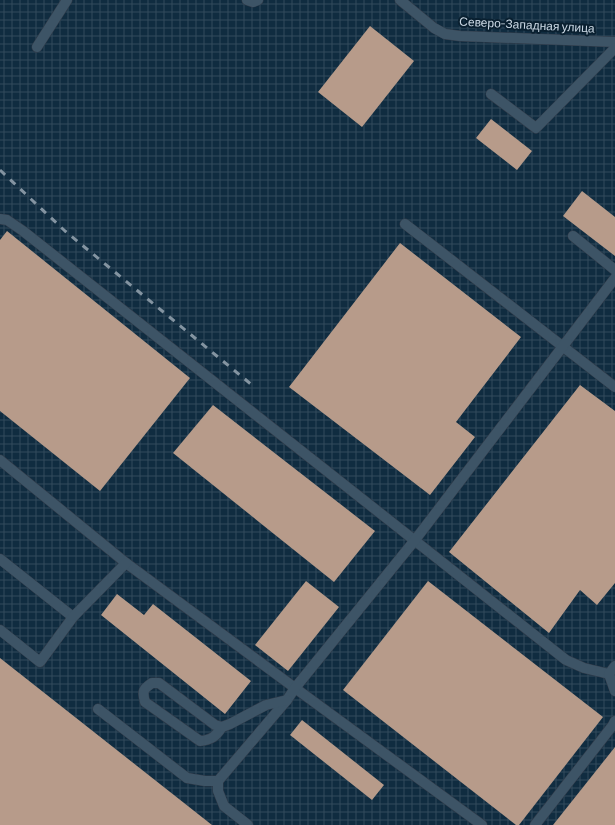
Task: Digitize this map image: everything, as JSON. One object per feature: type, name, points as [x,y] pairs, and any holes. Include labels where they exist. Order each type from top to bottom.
[{"type":"street","points":[[37,47],[67,0]]},
{"type":"street","points":[[247,0],[253,2],[258,0]]},
{"type":"street","name":"Северо-Западная улица","points":[[401,0],[434,28],[445,34],[460,36],[615,42]]},
{"type":"street","points":[[491,94],[536,128],[615,48]]},
{"type":"street","points":[[0,219],[7,220],[23,230],[566,660],[584,668],[609,674]]},
{"type":"street","points":[[405,224],[615,387]]},
{"type":"street","points":[[573,236],[615,270]]},
{"type":"street","points":[[248,825],[224,806],[218,791],[218,781],[287,700],[295,688],[415,540],[615,278]]},
{"type":"street","points":[[0,460],[126,563],[482,825]]},
{"type":"street","points":[[0,559],[73,617]]},
{"type":"street","points":[[0,630],[40,662],[73,617],[126,563]]},
{"type":"street","points":[[609,674],[615,666]]},
{"type":"street","points":[[609,674],[615,691]]},
{"type":"street","points":[[222,727],[215,725],[159,683],[152,683],[144,688],[143,695],[145,702],[200,741],[216,735],[222,727],[266,704],[287,700]]},
{"type":"street","points":[[98,709],[187,778],[205,781],[218,781]]},
{"type":"street","points":[[535,825],[613,725],[615,720]]},
{"type":"shaded area","points":[[0,0],[615,0],[615,825],[0,825]]},
{"type":"building","points":[[370,26],[414,61],[362,127],[318,92]]},
{"type":"building","points":[[491,119],[532,151],[517,170],[476,138]]},
{"type":"building","points":[[582,191],[615,217],[615,256],[563,216]]},
{"type":"building","points":[[7,231],[190,378],[100,491],[0,411],[0,240]]},
{"type":"building","points":[[400,243],[521,337],[456,422],[475,437],[430,495],[289,387]]},
{"type":"building","points":[[580,385],[615,411],[615,583],[597,605],[580,590],[549,633],[449,552]]},
{"type":"building","points":[[213,405],[375,531],[334,582],[173,453]]},
{"type":"building","points":[[306,581],[339,607],[288,671],[255,645]]},
{"type":"building","points":[[428,581],[603,717],[519,825],[516,825],[343,690]]},
{"type":"building","points":[[117,594],[144,615],[153,604],[251,681],[225,714],[101,615]]},
{"type":"building","points":[[0,658],[212,825],[0,825]]},
{"type":"building","points":[[302,720],[384,785],[372,800],[290,735]]},
{"type":"building","points":[[615,747],[615,825],[553,825]]},
{"type":"railway","points":[[0,170],[65,231],[252,385]]}]
